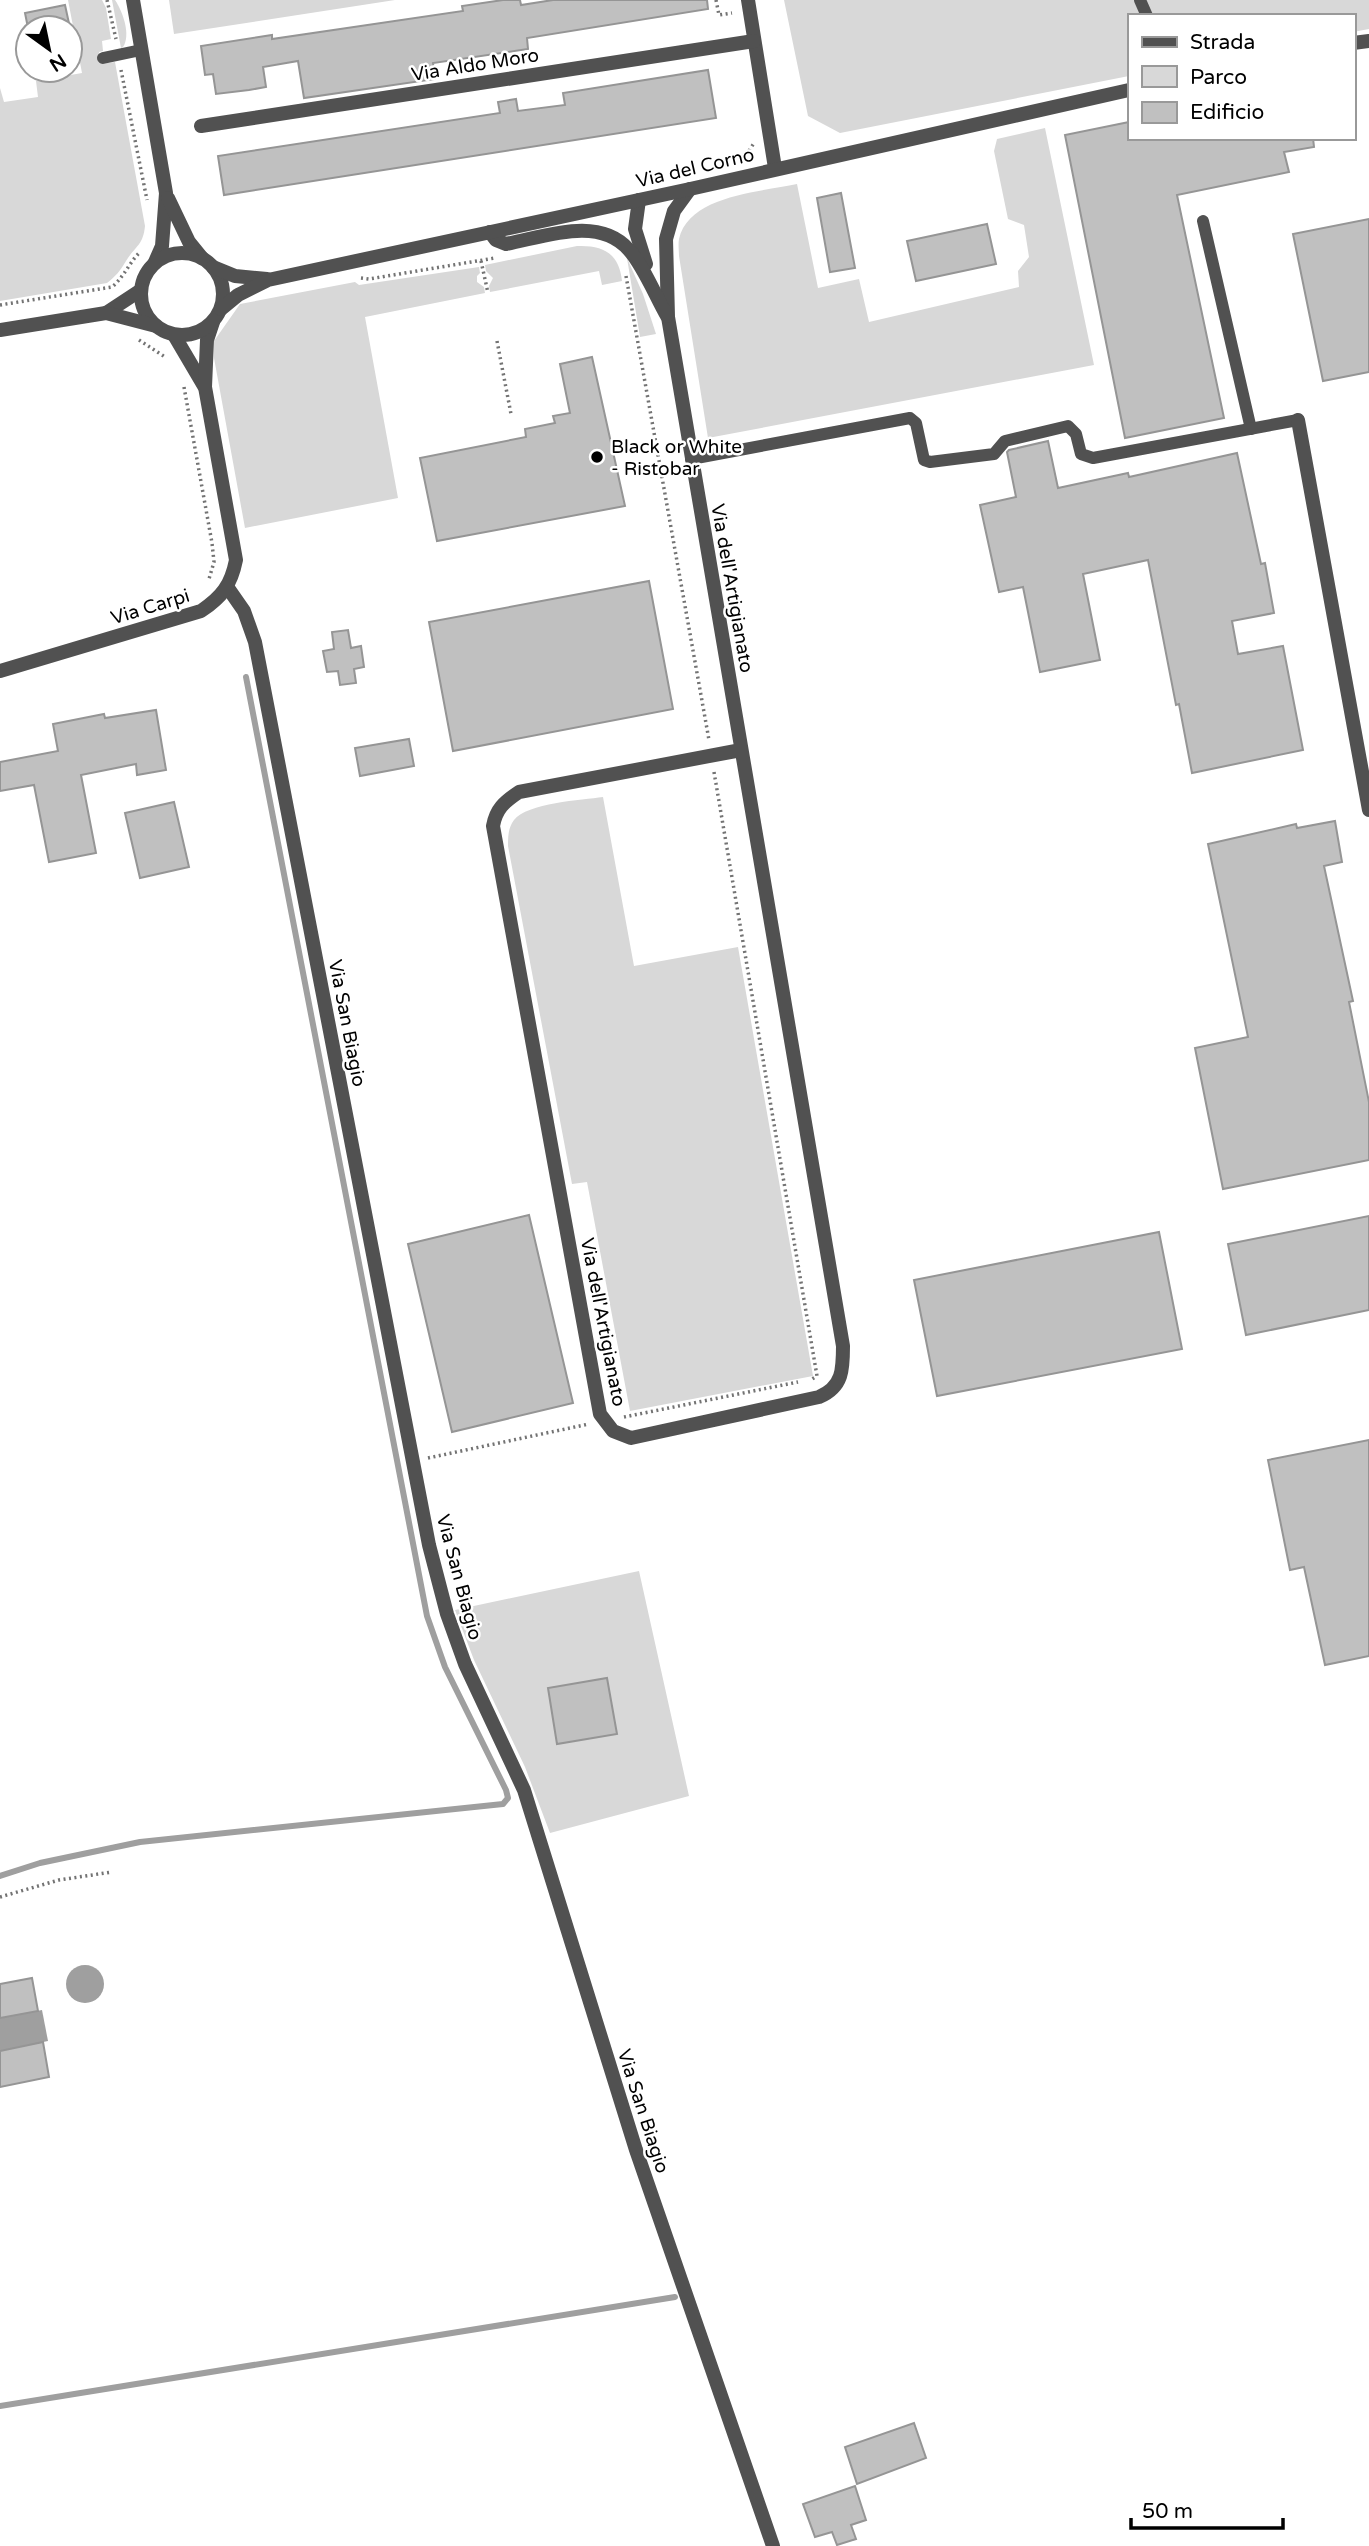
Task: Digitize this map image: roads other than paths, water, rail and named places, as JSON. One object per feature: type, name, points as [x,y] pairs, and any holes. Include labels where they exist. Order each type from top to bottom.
[{"type":"street","points":[[133,0],[166,193],[162,246],[155,262],[146,273],[141,290],[146,315],[156,326]]},
{"type":"street","points":[[748,0],[775,168]]},
{"type":"street","name":"Via Aldo Moro","points":[[201,126],[754,41]]},
{"type":"street","name":"Via del Corno","points":[[217,316],[238,295],[268,279],[690,189],[1128,90]]},
{"type":"street","name":"Via dell'Artigianato","points":[[690,189],[674,211],[666,239],[668,317],[843,1346],[841,1374],[831,1392],[819,1397],[631,1438],[613,1431],[600,1414],[493,826],[495,815],[503,803],[519,792],[741,750]]},
{"type":"street","points":[[166,193],[190,242],[222,283],[223,298],[207,340],[205,387],[236,560],[228,588]]},
{"type":"street","points":[[639,200],[635,229],[640,250],[668,317]]},
{"type":"street","points":[[489,232],[496,240],[506,244],[586,230],[603,233],[630,251],[668,317]]},
{"type":"street","points":[[155,262],[171,254],[185,253],[208,262]]},
{"type":"street","name":"Via del Corno","points":[[208,262],[235,276],[268,279]]},
{"type":"street","points":[[106,313],[141,290]]},
{"type":"street","points":[[0,330],[106,313],[156,326],[174,335],[188,335],[201,331],[217,316]]},
{"type":"street","points":[[174,335],[205,387]]},
{"type":"street","points":[[1298,420],[1368,802]]},
{"type":"street","name":"Via Carpi","points":[[0,671],[201,611],[228,588]]},
{"type":"street","name":"Via San Biagio","points":[[228,588],[244,611],[255,642],[429,1545],[447,1615],[465,1664],[524,1790],[632,2138],[773,2546]]},
{"type":"lane","points":[[103,58],[141,50]]},
{"type":"lane","points":[[1203,221],[1251,429]]},
{"type":"lane","points":[[691,459],[909,418],[916,424],[925,460],[930,462],[994,454],[1005,441],[1068,426],[1076,433],[1081,454],[1093,458],[1298,420]]},
{"type":"waterway","points":[[0,1876],[40,1863],[140,1842],[503,1804],[508,1798],[445,1667],[427,1616],[246,677]]},
{"type":"waterway","points":[[0,2406],[675,2297]]},
{"type":"place","name":"Black or White - Ristobar","points":[[597,457]]}]
